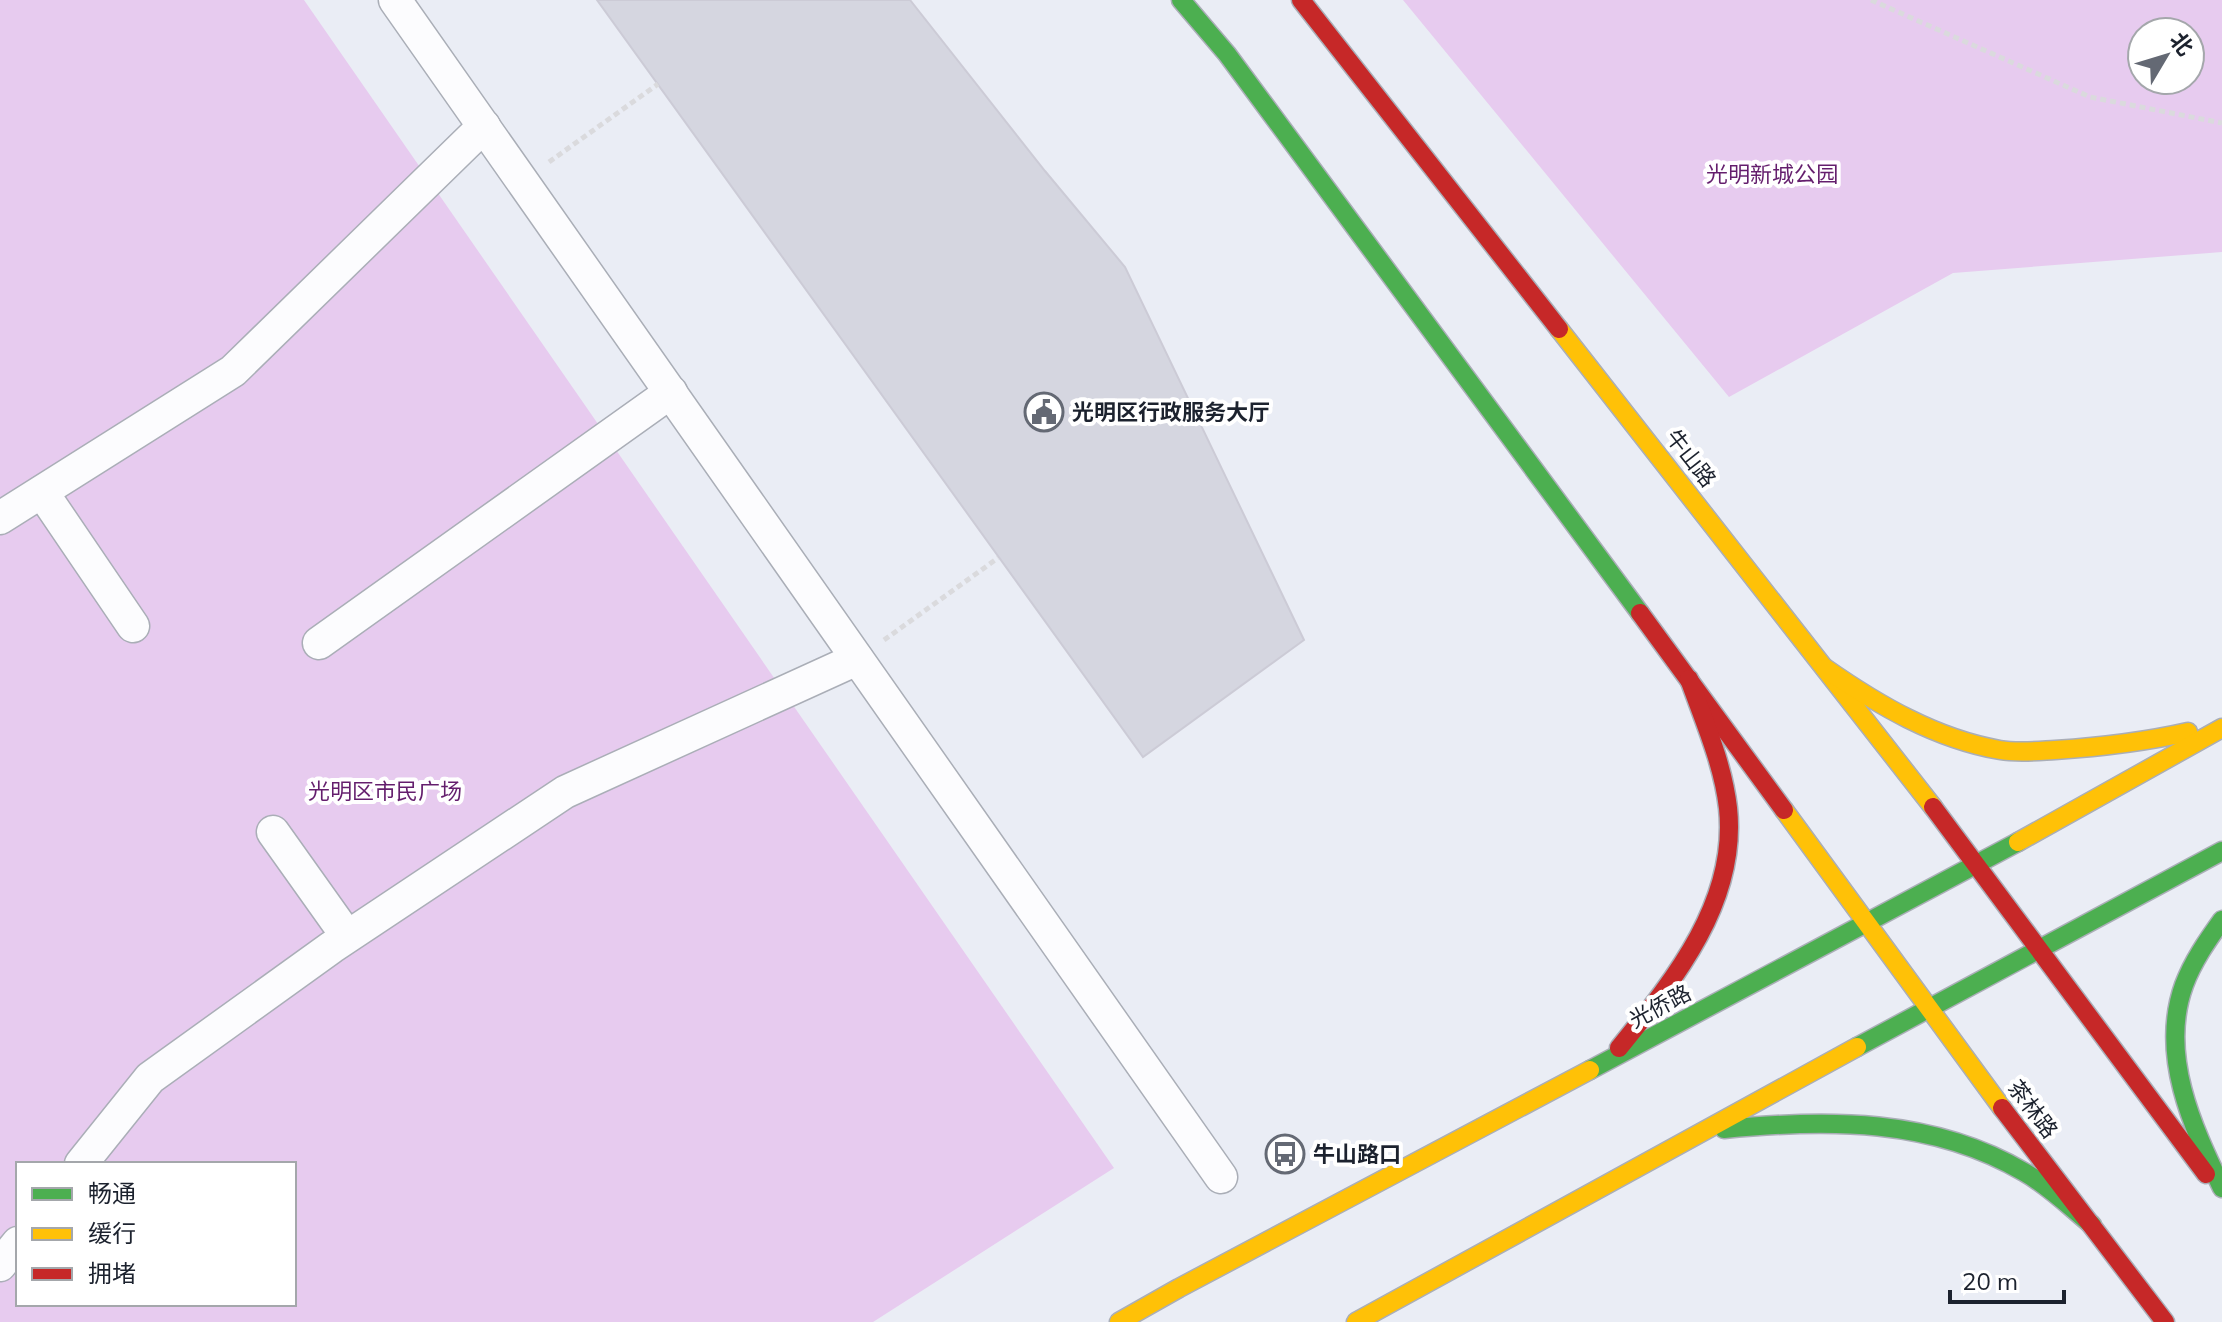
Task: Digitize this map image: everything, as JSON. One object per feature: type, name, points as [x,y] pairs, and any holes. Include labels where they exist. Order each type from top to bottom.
[{"type":"main road","points":[[1181,0],[1227,54],[1867,923]]},
{"type":"main road","name":"牛山路","points":[[1301,0],[1825,668],[2040,949]]},
{"type":"main road","points":[[1825,668],[1868,698],[1911,721],[1956,738],[2003,750],[2068,750],[2143,742],[2222,726]]},
{"type":"main road","points":[[1608,1061],[1642,1020],[1694,945],[1714,903],[1724,872],[1728,809],[1712,743],[1689,679]]},
{"type":"main road","name":"光侨路","points":[[1119,1322],[1976,865],[2222,726]]},
{"type":"main road","points":[[1356,1322],[2222,851]]},
{"type":"main road","points":[[2222,920],[2195,962],[2184,987],[2179,1000],[2175,1035],[2178,1076],[2187,1111],[2222,1188]]},
{"type":"main road","name":"茶林路","points":[[1867,923],[1980,1079],[2165,1322]]},
{"type":"main road","points":[[2040,949],[2222,1196]]},
{"type":"main road","points":[[1705,1131],[1758,1125],[1849,1122],[1923,1131],[1985,1151],[2025,1172],[2092,1225]]},
{"type":"street","points":[[395,0],[1221,1177]]},
{"type":"street","points":[[0,518],[233,371],[484,126]]},
{"type":"street","points":[[319,643],[671,392]]},
{"type":"street","points":[[42,492],[133,626]]},
{"type":"street","points":[[83,1162],[150,1078],[347,936],[565,792],[857,659]]},
{"type":"street","points":[[273,832],[347,936]]},
{"type":"street","points":[[0,1265],[16,1245]]},
{"type":"path","points":[[1871,0],[2090,97],[2222,123]]},
{"type":"path","points":[[522,181],[658,84]]},
{"type":"path","points":[[857,659],[998,558]]},
{"type":"green space","name":"光明区市民广场","points":[[0,0],[304,0],[1114,1168],[873,1322],[0,1322]]},
{"type":"green space","name":"光明新城公园","points":[[1403,0],[2222,0],[2222,252],[1953,273],[1729,397]]},
{"type":"building","name":"光明区行政服务大厅","points":[[597,0],[910,0],[1125,267],[1304,640],[1143,757]]},
{"type":"traffic: fast","points":[[1181,0],[1227,54],[1640,613]]},
{"type":"traffic: fast","points":[[1590,1070],[2018,842]]},
{"type":"traffic: fast","points":[[1857,1047],[2222,851]]},
{"type":"traffic: fast","points":[[2222,920],[2196,959],[2184,985],[2177,1011],[2175,1037],[2177,1063],[2190,1115],[2222,1188]]},
{"type":"traffic: fast","points":[[1724,1129],[1840,1124],[1878,1126],[1953,1141],[1989,1154],[2024,1172],[2051,1190],[2092,1225]]},
{"type":"traffic: slow","points":[[1559,329],[1933,807]]},
{"type":"traffic: slow","points":[[1825,668],[1908,719],[1953,738],[2000,750],[2028,752],[2089,747],[2188,732]]},
{"type":"traffic: slow","points":[[2018,842],[2222,728]]},
{"type":"traffic: slow","points":[[1784,810],[2002,1108]]},
{"type":"traffic: slow","points":[[1356,1322],[1857,1047]]},
{"type":"traffic: slow","points":[[1119,1322],[1590,1070]]},
{"type":"traffic: jam","points":[[1301,0],[1559,329]]},
{"type":"traffic: jam","points":[[1640,613],[1784,810]]},
{"type":"traffic: jam","points":[[1619,1048],[1661,995],[1698,938],[1723,876],[1728,843],[1726,792],[1689,679]]},
{"type":"traffic: jam","points":[[1933,807],[2206,1174]]},
{"type":"traffic: jam","points":[[2002,1108],[2165,1322]]},
{"type":"place","name":"光明区行政服务大厅","points":[[1044,412]]},
{"type":"place","name":"牛山路口","points":[[1285,1154]]}]
